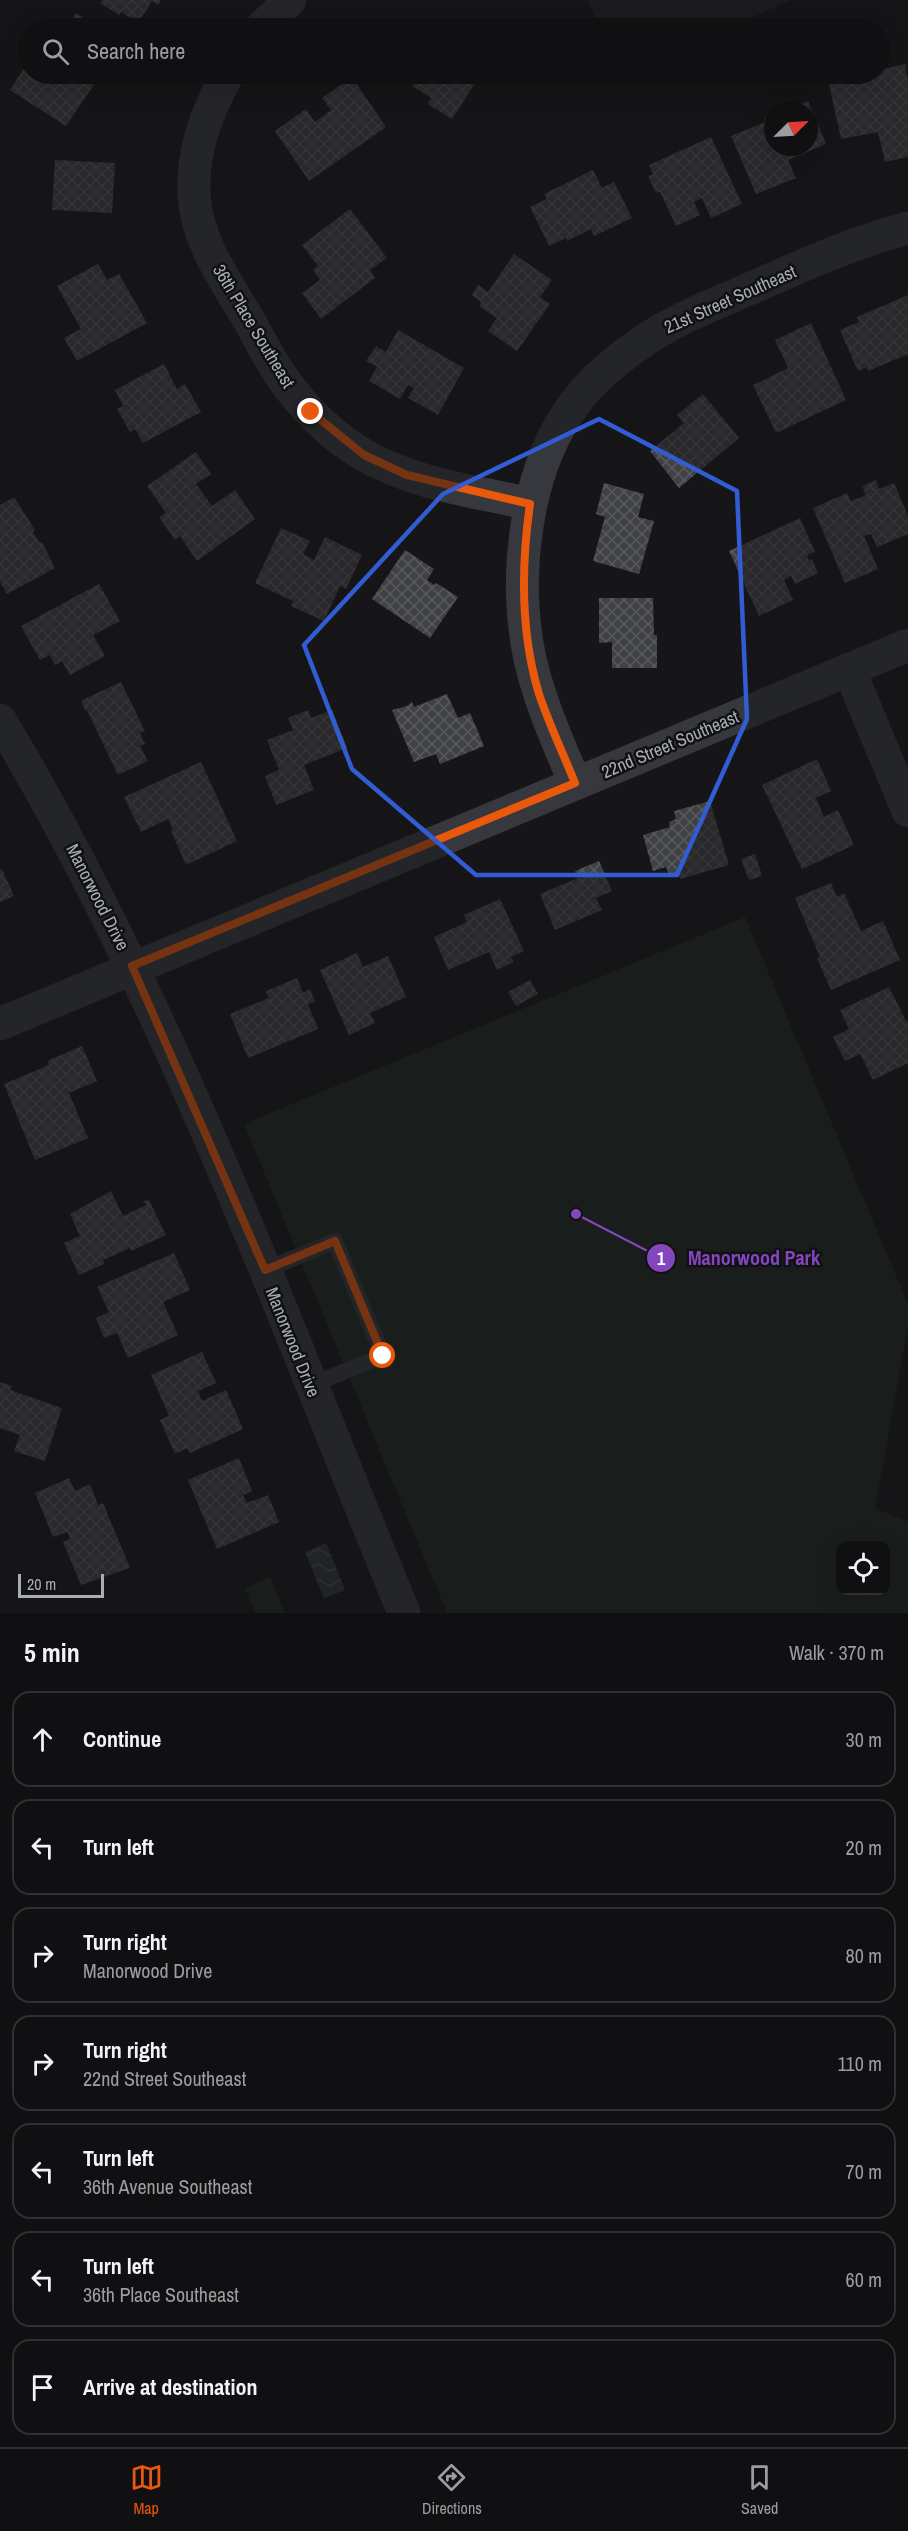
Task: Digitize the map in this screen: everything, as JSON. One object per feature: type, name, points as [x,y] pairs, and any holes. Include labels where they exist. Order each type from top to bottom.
[{"type":"street","points":[[271,18],[290,0]]},
{"type":"street","name":"36th Place Southeast","points":[[223,84],[208,114],[199,140],[194,172],[194,197],[207,248],[292,391],[335,434],[364,455],[407,475],[530,504]]},
{"type":"street","name":"21st Street Southeast","points":[[575,783],[541,700],[527,639],[523,581],[524,543],[530,504],[559,428],[575,403],[614,363],[637,345],[686,316],[828,255],[908,228]]},
{"type":"street","name":"22nd Street Southeast","points":[[0,1024],[132,966],[908,645]]},
{"type":"street","points":[[849,669],[908,811]]},
{"type":"street","name":"Manorwood Drive","points":[[0,720],[39,784],[132,966],[265,1270],[404,1613]]},
{"type":"lane","points":[[265,1270],[335,1241],[383,1356],[310,1385]]},
{"type":"highlighted area","points":[[599,419],[737,491],[747,719],[677,875],[476,875],[352,769],[304,645],[443,494]]},
{"type":"shaded area","points":[[587,0],[791,0],[750,18],[595,18]]},
{"type":"shaded area","points":[[745,917],[908,1304],[908,1325],[875,1508],[908,1522],[908,1613],[447,1613],[244,1124]]},
{"type":"shaded area","points":[[270,1577],[285,1613],[255,1613],[245,1588]]},
{"type":"water","points":[[326,1543],[345,1590],[324,1598],[305,1552]]},
{"type":"building","points":[[102,0],[161,0],[158,5],[152,1],[141,18],[130,18],[121,12],[119,15],[100,3]]},
{"type":"building","points":[[76,13],[84,18],[73,18]]},
{"type":"building","points":[[905,64],[908,81],[908,157],[885,162],[878,132],[841,139],[829,84],[890,84],[890,68]]},
{"type":"building","points":[[18,78],[18,84],[94,84],[66,126],[10,90]]},
{"type":"building","points":[[342,84],[357,84],[386,127],[309,181],[275,131],[306,109],[315,122],[331,110],[322,98]]},
{"type":"building","points":[[413,84],[475,84],[452,119],[428,104],[431,98],[412,86]]},
{"type":"building","points":[[764,122],[764,156],[798,156],[788,160],[796,178],[756,194],[731,136]]},
{"type":"building","points":[[818,125],[826,144],[818,147]]},
{"type":"building","points":[[711,137],[742,204],[711,218],[702,198],[694,202],[700,215],[676,226],[660,192],[656,193],[648,176],[653,174],[649,165]]},
{"type":"building","points":[[55,160],[115,163],[112,213],[52,210]]},
{"type":"building","points":[[593,170],[602,188],[614,182],[632,218],[594,236],[591,229],[567,241],[566,238],[549,246],[530,207],[547,199],[544,194]]},
{"type":"building","points":[[350,209],[387,258],[370,270],[375,278],[321,319],[302,293],[320,280],[313,270],[318,266],[302,245]]},
{"type":"building","points":[[514,254],[552,280],[540,297],[550,304],[517,351],[488,331],[497,318],[479,306],[481,302],[472,295],[478,285],[488,292]]},
{"type":"building","points":[[98,264],[107,280],[119,274],[147,323],[77,361],[64,338],[81,329],[57,286]]},
{"type":"building","points":[[908,295],[908,354],[868,371],[867,367],[858,371],[840,330],[859,322],[857,317]]},
{"type":"building","points":[[811,323],[846,400],[776,433],[753,385],[788,368],[775,340]]},
{"type":"building","points":[[398,330],[464,368],[438,415],[408,398],[414,388],[408,385],[400,399],[369,381],[377,367],[366,361],[376,346],[386,352]]},
{"type":"building","points":[[164,364],[177,389],[185,384],[201,412],[143,443],[135,429],[130,432],[117,409],[123,406],[115,390]]},
{"type":"building","points":[[703,394],[739,438],[679,488],[650,451],[684,423],[677,415]]},
{"type":"building","points":[[196,452],[211,474],[196,484],[212,506],[235,490],[255,519],[197,561],[180,536],[175,540],[159,517],[166,513],[147,486]]},
{"type":"building","points":[[876,480],[879,489],[894,483],[908,516],[908,534],[877,547],[871,534],[864,536],[878,569],[845,583],[813,508],[847,493],[851,501],[866,495],[862,486]]},
{"type":"building","points":[[604,483],[644,494],[638,517],[654,521],[639,574],[593,561],[605,517],[596,514]]},
{"type":"building","points":[[14,497],[55,568],[7,594],[0,582],[0,505]]},
{"type":"building","points":[[800,518],[815,552],[807,555],[809,561],[812,559],[818,573],[795,584],[791,576],[784,580],[793,600],[759,616],[729,551]]},
{"type":"building","points":[[281,528],[310,541],[303,554],[314,560],[325,537],[362,555],[346,589],[340,586],[324,621],[291,606],[293,601],[255,583]]},
{"type":"building","points":[[405,550],[434,569],[427,580],[458,597],[430,638],[372,599]]},
{"type":"building","points":[[99,584],[120,621],[93,635],[105,656],[70,675],[62,661],[55,665],[50,655],[40,660],[21,626]]},
{"type":"building","points":[[599,598],[653,598],[654,635],[657,635],[657,668],[612,668],[612,642],[599,643]]},
{"type":"building","points":[[121,682],[145,731],[140,733],[145,744],[140,746],[148,761],[118,775],[82,700]]},
{"type":"building","points":[[447,694],[458,718],[470,713],[484,746],[440,764],[436,754],[414,762],[392,710],[407,706],[412,702],[414,707]]},
{"type":"building","points":[[308,710],[311,718],[332,710],[347,748],[304,765],[314,790],[276,805],[265,776],[279,770],[267,740],[293,730],[288,718]]},
{"type":"building","points":[[817,759],[831,791],[816,798],[824,817],[838,810],[854,845],[802,869],[762,785]]},
{"type":"building","points":[[201,762],[237,841],[186,865],[168,819],[141,832],[124,797]]},
{"type":"building","points":[[710,801],[729,865],[680,879],[678,873],[669,875],[666,867],[653,871],[643,835],[670,827],[669,822],[676,819],[674,811]]},
{"type":"building","points":[[755,854],[762,876],[749,880],[741,859]]},
{"type":"building","points":[[599,861],[612,891],[596,898],[602,910],[555,930],[540,894],[578,878],[575,871]]},
{"type":"building","points":[[2,869],[14,896],[0,902],[0,870]]},
{"type":"building","points":[[831,883],[837,897],[844,893],[861,931],[883,921],[900,960],[831,990],[795,898]]},
{"type":"building","points":[[500,899],[524,951],[511,957],[514,962],[497,970],[489,952],[448,970],[434,937],[467,922],[464,915]]},
{"type":"building","points":[[357,953],[363,967],[388,956],[406,997],[370,1013],[375,1023],[349,1035],[320,970]]},
{"type":"building","points":[[297,978],[303,993],[310,989],[315,1002],[308,1004],[318,1029],[248,1058],[230,1014],[269,998],[266,991]]},
{"type":"building","points":[[530,980],[538,994],[516,1006],[508,992]]},
{"type":"building","points":[[889,987],[906,1021],[908,1020],[908,1063],[873,1080],[860,1054],[845,1061],[833,1037],[849,1029],[840,1010]]},
{"type":"building","points":[[82,1046],[97,1081],[69,1093],[88,1138],[35,1160],[4,1084],[49,1065],[47,1061]]},
{"type":"building","points":[[111,1191],[123,1216],[146,1205],[144,1201],[149,1200],[166,1235],[131,1251],[130,1248],[103,1260],[104,1264],[79,1275],[64,1243],[80,1236],[70,1214]]},
{"type":"building","points":[[174,1253],[190,1290],[163,1302],[178,1335],[128,1358],[117,1333],[104,1338],[96,1318],[109,1312],[97,1287]]},
{"type":"building","points":[[202,1352],[216,1383],[198,1391],[202,1401],[226,1390],[243,1429],[190,1453],[187,1448],[175,1454],[160,1420],[169,1416],[151,1375]]},
{"type":"building","points":[[0,1382],[12,1386],[10,1390],[62,1408],[45,1461],[14,1451],[20,1435],[0,1428]]},
{"type":"building","points":[[239,1458],[252,1491],[243,1495],[247,1503],[268,1495],[279,1522],[217,1549],[188,1480]]},
{"type":"building","points":[[69,1478],[75,1491],[90,1484],[98,1505],[103,1503],[130,1568],[81,1585],[63,1542],[70,1539],[67,1532],[53,1537],[35,1493]]},
{"type":"place","name":"Manorwood Park","points":[[576,1214]]},
{"type":"route","points":[[311,412],[335,434],[364,455],[407,475],[530,504],[524,543],[523,581],[524,620],[530,658],[547,716],[575,783],[132,966],[265,1270],[335,1241],[383,1356]]}]
